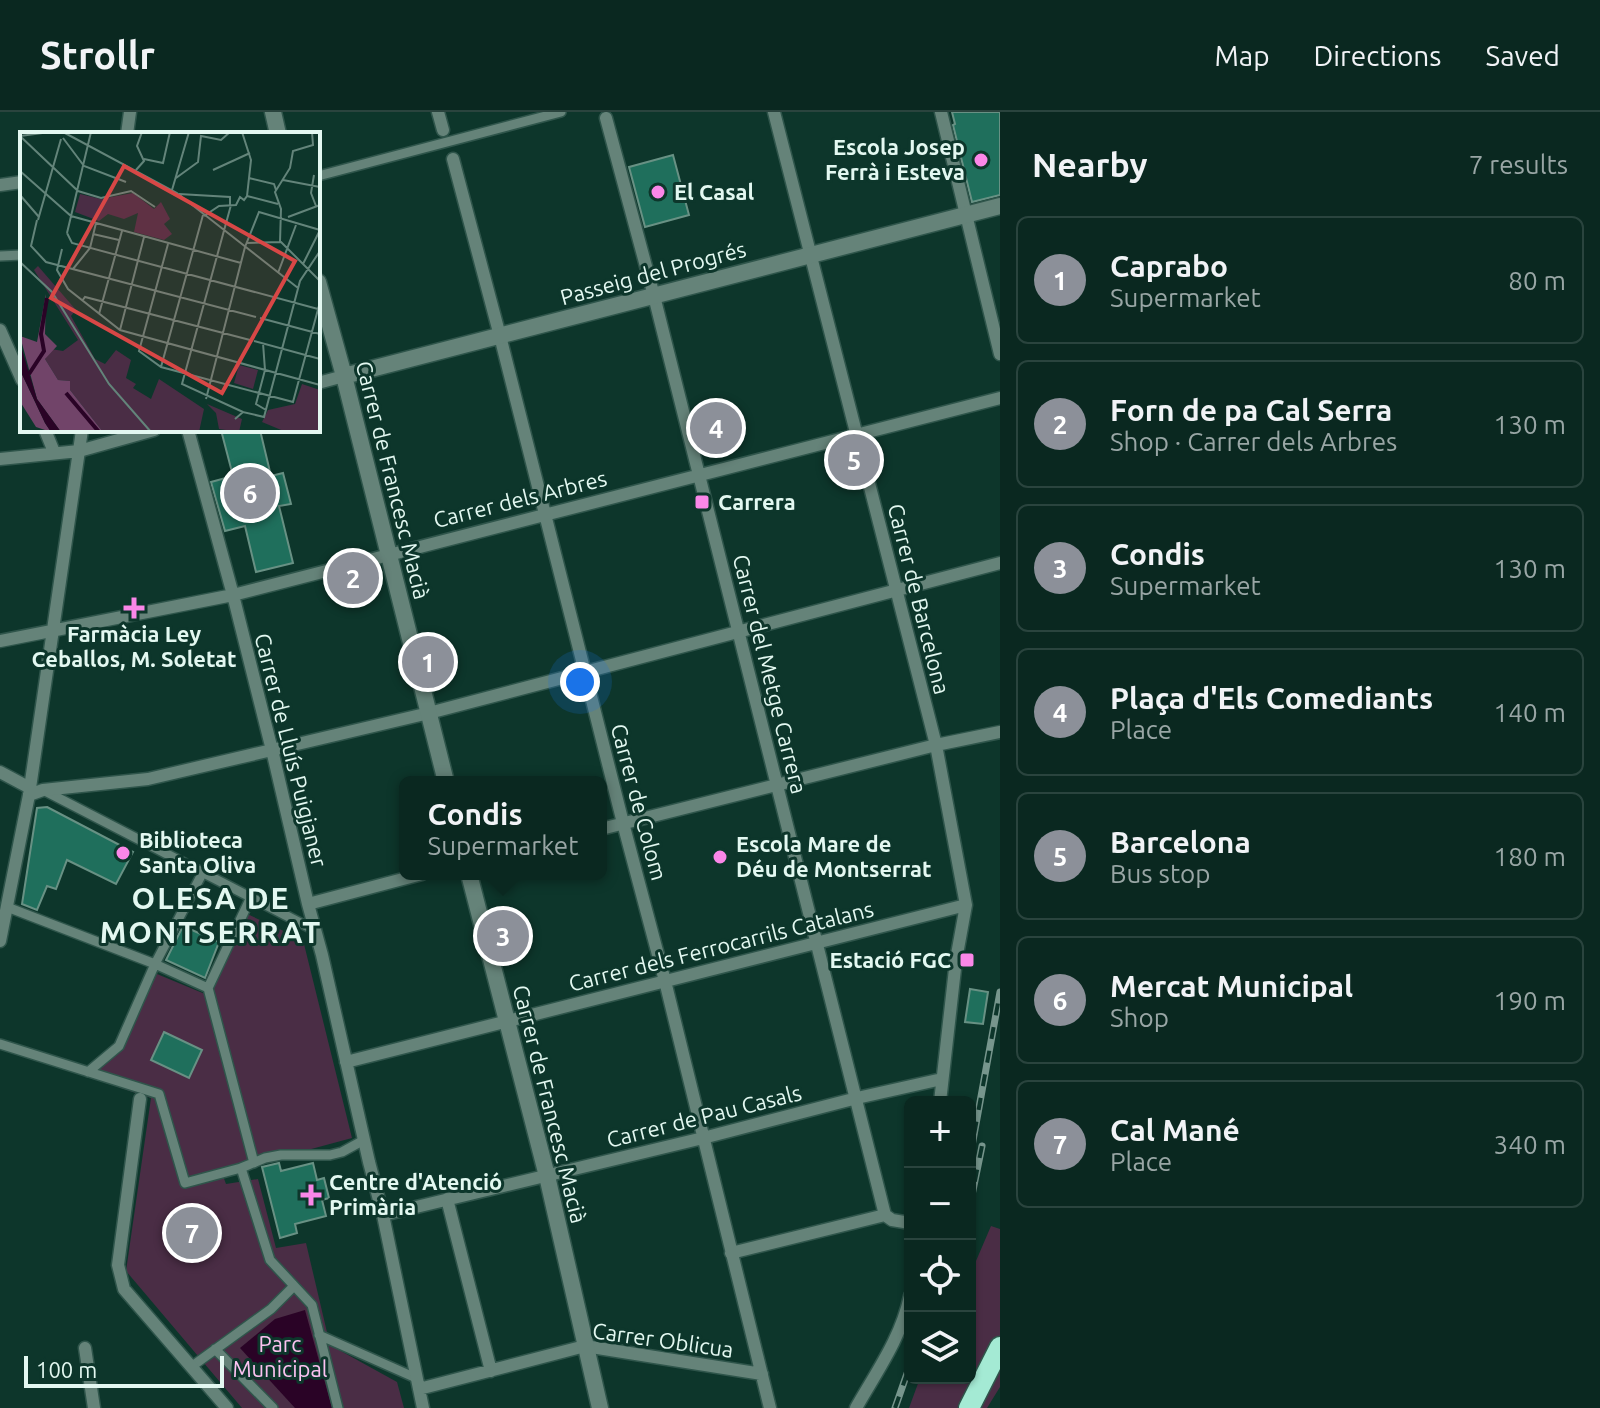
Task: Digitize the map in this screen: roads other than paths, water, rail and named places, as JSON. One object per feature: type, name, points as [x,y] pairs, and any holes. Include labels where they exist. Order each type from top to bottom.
[{"type":"highway","points":[[969,1408],[1000,1347]]},
{"type":"street","points":[[127,132],[130,112]]},
{"type":"street","points":[[273,112],[278,132]]},
{"type":"street","points":[[438,112],[443,130]]},
{"type":"street","points":[[320,175],[561,112]]},
{"type":"street","name":"Carrer de Barcelona","points":[[774,112],[936,745],[966,905],[956,960],[941,1096]]},
{"type":"street","points":[[941,112],[1000,354]]},
{"type":"street","name":"Carrer del Metge Carrera","points":[[606,118],[654,296],[885,1215]]},
{"type":"street","name":"Carrer de Colom","points":[[453,159],[665,981],[770,1408]]},
{"type":"street","points":[[0,185],[20,182]]},
{"type":"street","name":"Passeig del Progrés","points":[[320,382],[1000,206]]},
{"type":"street","points":[[0,256],[20,255]]},
{"type":"street","name":"Carrer de Francesc Macià","points":[[320,289],[445,776]]},
{"type":"street","points":[[0,330],[20,375]]},
{"type":"street","name":"Carrer dels Arbres","points":[[0,641],[233,595],[1000,398]]},
{"type":"street","points":[[46,432],[54,452]]},
{"type":"street","points":[[0,941],[34,791],[52,632],[82,432]]},
{"type":"street","points":[[0,459],[79,451],[147,432]]},
{"type":"street","name":"Carrer de Lluís Puigjaner","points":[[189,432],[233,595],[316,931],[383,1215],[423,1408]]},
{"type":"street","points":[[34,791],[148,779],[429,713],[1000,563]]},
{"type":"street","points":[[607,827],[936,745],[1000,732]]},
{"type":"street","points":[[0,772],[316,931]]},
{"type":"street","points":[[88,1072],[119,1046],[155,964],[203,872]]},
{"type":"street","points":[[308,904],[399,880]]},
{"type":"street","name":"Carrer de Francesc Macià","points":[[471,880],[547,1176],[600,1408]]},
{"type":"street","points":[[251,897],[208,988],[254,1163]]},
{"type":"street","name":"Carrer dels Ferrocarrils Catalans","points":[[346,1062],[966,905]]},
{"type":"street","points":[[7,907],[155,964],[208,988]]},
{"type":"street","points":[[0,1044],[159,1094],[185,1183],[265,1158],[330,1155],[364,1140]]},
{"type":"street","name":"Carrer de Pau Casals","points":[[383,1215],[942,1079]]},
{"type":"street","points":[[140,1099],[118,1265],[124,1289],[227,1408]]},
{"type":"street","points":[[241,1168],[270,1260],[312,1305],[338,1408]]},
{"type":"street","points":[[447,1199],[491,1371]]},
{"type":"street","points":[[731,1253],[885,1215],[904,1222]]},
{"type":"street","points":[[191,1367],[271,1309],[294,1286]]},
{"type":"street","points":[[856,1408],[895,1342],[906,1312]]},
{"type":"street","points":[[319,1335],[418,1384]]},
{"type":"street","name":"Carrer Oblicua","points":[[418,1384],[491,1371],[585,1346],[762,1374]]},
{"type":"street","points":[[85,1348],[94,1408]]},
{"type":"street","points":[[215,1349],[273,1408]]},
{"type":"railway","points":[[976,1124],[1000,992]]},
{"type":"railway","points":[[976,1176],[982,1146]]},
{"type":"railway","points":[[895,1408],[904,1382]]},
{"type":"place","name":"Escola Josep Ferrà i Esteva","points":[[981,160]]},
{"type":"place","name":"El Casal","points":[[658,192]]},
{"type":"place","name":"Plaça d'Els Comediants","points":[[716,428]]},
{"type":"place","name":"Barcelona","points":[[854,460]]},
{"type":"place","name":"Mercat Municipal","points":[[250,493]]},
{"type":"place","name":"Carrera","points":[[702,502]]},
{"type":"place","name":"Forn de pa Cal Serra","points":[[353,578]]},
{"type":"place","name":"Farmàcia Ley Ceballos, M. Soletat","points":[[134,608]]},
{"type":"place","name":"Caprabo","points":[[428,662]]},
{"type":"place","name":"Biblioteca Santa Oliva","points":[[123,853]]},
{"type":"place","name":"Escola Mare de Déu de Montserrat","points":[[720,857]]},
{"type":"place","name":"Condis","points":[[503,936]]},
{"type":"place","name":"Estació FGC","points":[[967,960]]},
{"type":"place","name":"Centre d'Atenció Primària","points":[[311,1195]]},
{"type":"place","name":"Cal Mané","points":[[192,1233]]},
{"type":"district","name":"OLESA DE MONTSERRAT","points":[[211,916]]},
{"type":"park label","name":"Parc Municipal","points":[[280,1356]]}]
